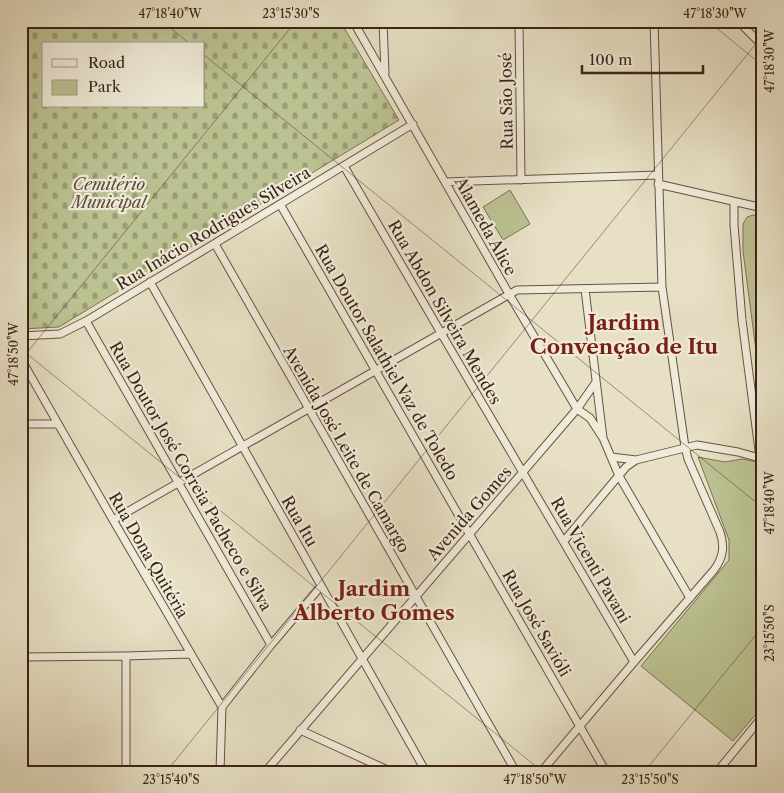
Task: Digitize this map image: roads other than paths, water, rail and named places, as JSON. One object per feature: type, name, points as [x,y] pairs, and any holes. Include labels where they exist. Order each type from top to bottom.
[{"type":"street","name":"Alameda Alice","points":[[353,21],[577,409],[590,418],[603,438]]},
{"type":"street","points":[[383,21],[385,76]]},
{"type":"street","name":"Rua São José","points":[[519,21],[520,180]]},
{"type":"street","points":[[541,772],[690,598],[718,564],[722,556],[723,544],[720,532],[688,459],[685,447],[662,286],[654,21]]},
{"type":"street","points":[[738,21],[763,46]]},
{"type":"street","name":"Rua Inácio Rodrigues Silveira","points":[[21,336],[60,334],[86,321],[413,124]]},
{"type":"street","name":"Rua Abdon Silveira Mendes","points":[[344,166],[523,472]]},
{"type":"street","points":[[445,182],[658,175]]},
{"type":"street","points":[[658,184],[734,203],[763,208]]},
{"type":"street","points":[[564,541],[626,467],[636,460],[697,445],[716,447],[761,458],[742,320],[734,225],[734,203]]},
{"type":"street","name":"Rua Doutor Salathiel Vaz de Toledo","points":[[280,204],[470,534]]},
{"type":"street","name":"Avenida José Leite de Camargo","points":[[214,244],[516,772]]},
{"type":"street","name":"Rua Itu","points":[[150,282],[426,772]]},
{"type":"street","points":[[113,520],[517,290],[585,290],[662,286]]},
{"type":"street","points":[[585,290],[603,438],[618,476],[690,598]]},
{"type":"street","name":"Rua Doutor José Correia Pacheco e Silva","points":[[86,321],[271,645]]},
{"type":"street","name":"Rua Dona Quitéria","points":[[21,359],[222,707]]},
{"type":"street","name":"Avenida Gomes","points":[[265,772],[577,409],[596,382]]},
{"type":"street","name":"Avenida Gomes","points":[[577,409],[597,391]]},
{"type":"street","points":[[21,424],[58,424]]},
{"type":"street","points":[[611,457],[636,460]]},
{"type":"street","name":"Rua Vicenti Pavani","points":[[523,472],[634,662]]},
{"type":"street","name":"Rua José Savióli","points":[[470,534],[606,772]]},
{"type":"street","points":[[221,771],[222,707],[321,586]]},
{"type":"street","points":[[21,657],[190,654]]},
{"type":"street","points":[[126,656],[126,772]]},
{"type":"street","points":[[717,772],[763,716]]},
{"type":"street","points":[[300,730],[392,772]]},
{"type":"district","name":"Jardim Convenção de Itu","points":[[624,335]]},
{"type":"district","name":"Jardim Alberto Gomes","points":[[374,601]]},
{"type":"park label","name":"Cemitério Municipal","points":[[109,193]]}]
